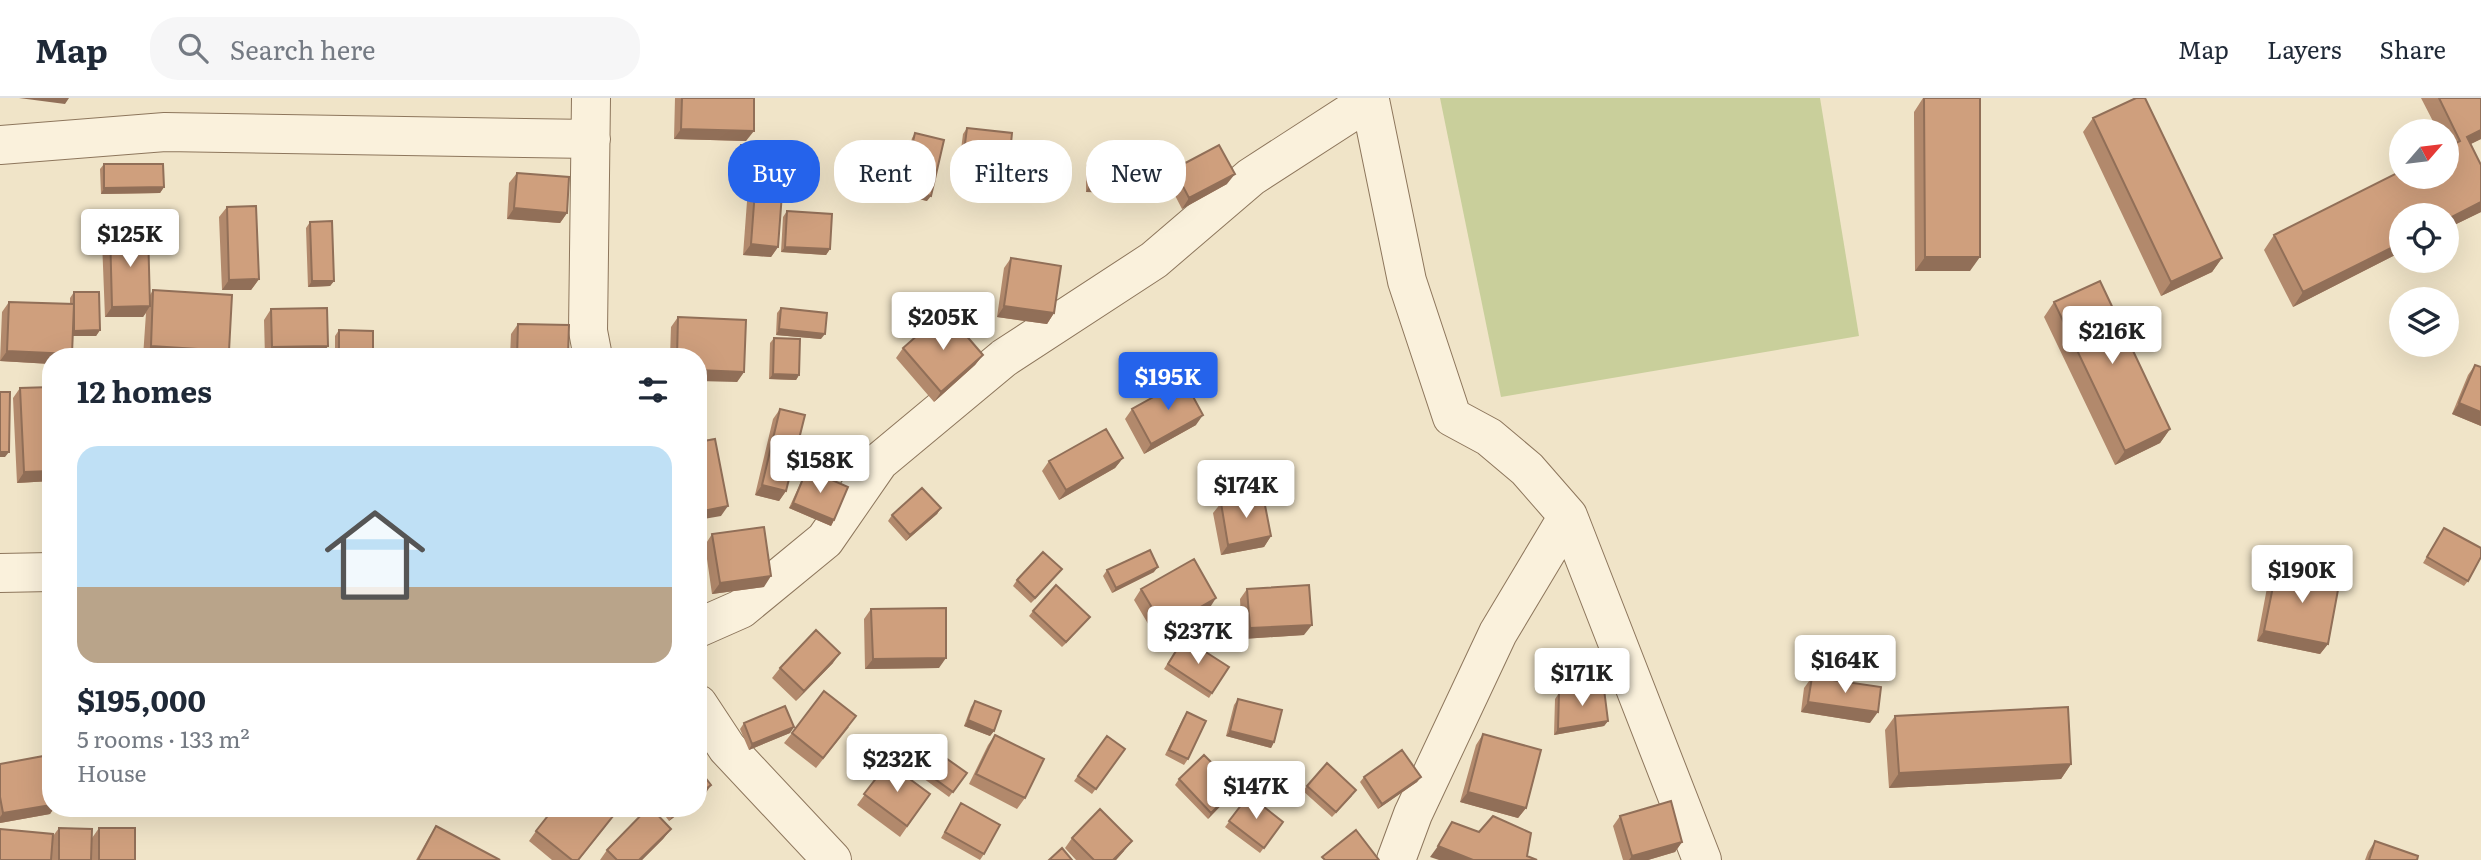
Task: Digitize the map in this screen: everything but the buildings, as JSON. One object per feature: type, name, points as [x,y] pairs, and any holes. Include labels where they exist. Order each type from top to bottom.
[{"type":"street","points":[[591,98],[588,331],[591,348]]},
{"type":"street","points":[[707,624],[741,609],[825,540],[879,462],[1004,358],[1154,260],[1251,177],[1370,99],[1407,281],[1451,417],[1489,438],[1527,469],[1568,516],[1702,860]]},
{"type":"street","points":[[0,145],[165,132],[591,139]]},
{"type":"street","points":[[1396,860],[1413,814],[1498,633],[1568,516]]},
{"type":"street","points":[[0,573],[42,572]]},
{"type":"street","points":[[707,718],[727,748],[832,860]]},
{"type":"green space","points":[[1440,98],[1820,98],[1859,336],[1501,397]]}]
